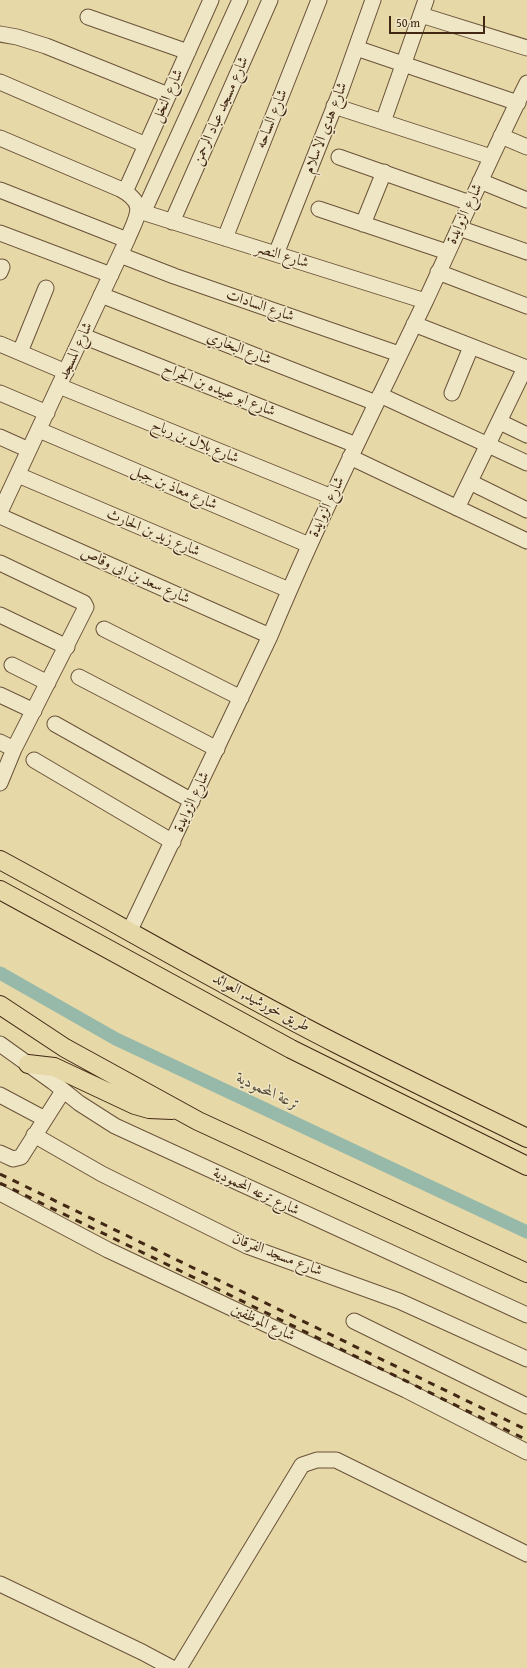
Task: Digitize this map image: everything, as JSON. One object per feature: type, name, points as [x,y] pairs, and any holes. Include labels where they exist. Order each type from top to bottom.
[{"type":"main road","name":"طريق خورشيد, العوائد","points":[[4,864],[337,1044],[527,1138]]},
{"type":"main road","name":"طريق خورشيد, العوائد","points":[[0,890],[291,1049],[527,1166]]},
{"type":"main road","points":[[0,1005],[65,1048],[198,1121],[527,1273]]},
{"type":"main road","points":[[28,1064],[48,1065],[135,1105],[149,1109],[177,1110]]},
{"type":"street","name":"شارع النخل","points":[[125,192],[211,0]]},
{"type":"street","name":"شارع المسجد","points":[[0,512],[5,489],[18,475],[240,0]]},
{"type":"street","name":"شارع مسجد عباد الرحمن","points":[[172,222],[270,0]]},
{"type":"street","name":"شارع الساحه","points":[[225,238],[319,0]]},
{"type":"street","name":"شارع هدي الاسلام","points":[[276,254],[334,106],[373,0]]},
{"type":"street","points":[[384,122],[426,0]]},
{"type":"street","points":[[421,15],[527,48]]},
{"type":"street","points":[[88,17],[188,52]]},
{"type":"street","points":[[0,34],[17,37],[46,46],[168,96]]},
{"type":"street","points":[[356,48],[404,64],[524,92]]},
{"type":"street","points":[[0,82],[146,145]]},
{"type":"street","name":"شارع الزوايدة","points":[[129,932],[270,636],[309,545],[425,301],[491,157],[524,92]]},
{"type":"street","points":[[334,106],[491,157]]},
{"type":"street","points":[[501,136],[527,147]]},
{"type":"street","points":[[0,138],[125,192],[133,197],[141,212]]},
{"type":"street","points":[[339,156],[470,203]]},
{"type":"street","points":[[363,224],[384,172]]},
{"type":"street","points":[[480,181],[527,200]]},
{"type":"street","points":[[0,190],[127,240]]},
{"type":"street","points":[[319,209],[447,252]]},
{"type":"street","name":"شارع النصر","points":[[141,212],[425,301]]},
{"type":"street","points":[[459,228],[527,252]]},
{"type":"street","points":[[0,233],[111,275]]},
{"type":"street","name":"شارع السادات","points":[[120,254],[174,276],[400,354]]},
{"type":"street","points":[[438,272],[527,306]]},
{"type":"street","points":[[20,352],[46,288]]},
{"type":"street","name":"شارع البخاري","points":[[102,295],[378,399],[527,463]]},
{"type":"street","points":[[414,324],[526,368],[457,508]]},
{"type":"street","name":"شارع ابو عبيده بن الجراح","points":[[82,336],[353,451],[457,508],[527,541]]},
{"type":"street","points":[[0,344],[66,372]]},
{"type":"street","points":[[452,393],[472,347]]},
{"type":"street","name":"شارع بلال بن رباح","points":[[59,386],[332,497]]},
{"type":"street","points":[[0,393],[47,413]]},
{"type":"street","points":[[500,422],[527,435]]},
{"type":"street","name":"شارع معاذ بن جبل","points":[[39,430],[309,545]]},
{"type":"street","points":[[0,436],[29,450]]},
{"type":"street","name":"شارع زيد بن الحارث","points":[[18,475],[289,590]]},
{"type":"street","points":[[470,482],[527,510]]},
{"type":"street","name":"شارع سعد بن ابى وقاص","points":[[0,516],[270,636]]},
{"type":"street","points":[[0,563],[84,603],[86,609],[14,749],[0,782]]},
{"type":"street","points":[[1,618],[67,647]]},
{"type":"street","points":[[104,629],[241,698]]},
{"type":"street","points":[[12,666],[48,683]]},
{"type":"street","points":[[79,677],[217,749]]},
{"type":"street","points":[[0,695],[34,711]]},
{"type":"street","points":[[55,724],[192,801]]},
{"type":"street","points":[[0,742],[14,749]]},
{"type":"street","points":[[34,760],[173,842]]},
{"type":"street","name":"شارع ترعه المحمودية","points":[[0,1044],[84,1107],[115,1126],[527,1315]]},
{"type":"street","points":[[0,1153],[13,1159],[18,1158],[45,1120],[63,1091]]},
{"type":"street","points":[[0,1095],[45,1120]]},
{"type":"street","name":"شارع مسجد الفرقان","points":[[34,1135],[102,1174],[247,1246],[399,1301],[527,1359]]},
{"type":"street","name":"شارع الموظفين","points":[[0,1193],[108,1250],[406,1390],[527,1452]]},
{"type":"street","points":[[354,1321],[527,1406]]},
{"type":"street","points":[[180,1668],[302,1465],[317,1460],[336,1460],[527,1554]]},
{"type":"street","points":[[0,1584],[142,1652],[172,1668]]},
{"type":"waterway","name":"ترعة المحمودية","points":[[0,973],[116,1039],[527,1232]]},
{"type":"railway","points":[[0,1174],[527,1430]]},
{"type":"railway","points":[[0,1183],[527,1440]]}]
